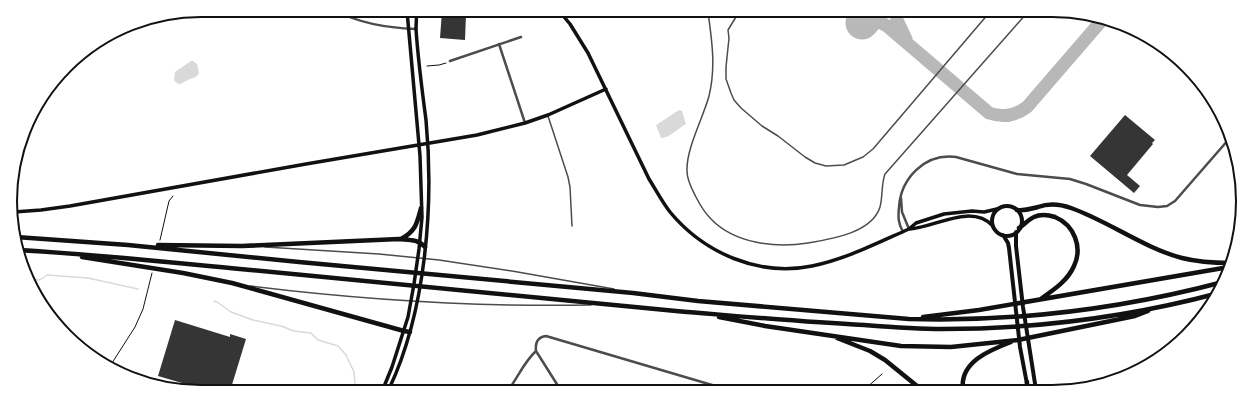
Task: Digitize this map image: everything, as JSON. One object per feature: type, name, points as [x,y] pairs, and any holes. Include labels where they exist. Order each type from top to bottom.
[{"type":"highway","points":[[1017,210],[1026,210],[1048,204],[1060,205],[1086,215],[1159,250],[1180,258],[1208,263],[1225,263]]},
{"type":"highway","points":[[399,240],[412,232],[418,221],[421,208]]},
{"type":"highway","points":[[1018,230],[1036,216],[1052,216],[1068,226],[1077,242],[1078,253],[1069,275],[1060,285],[1039,300]]},
{"type":"highway","points":[[21,237],[128,245],[633,293],[698,301],[909,319],[942,320],[1003,317],[1107,307],[1216,284]]},
{"type":"highway","points":[[128,245],[242,246],[285,243],[412,240],[420,243],[425,249]]},
{"type":"highway","points":[[24,250],[117,257],[611,305],[804,322],[910,328],[1003,328],[1046,324],[1161,307],[1210,295]]},
{"type":"highway","points":[[50,252],[183,273],[232,284],[410,332]]},
{"type":"highway","points":[[909,319],[1039,300],[1223,268]]},
{"type":"highway","points":[[696,312],[765,326],[902,346],[924,347],[957,346],[1018,340],[1135,316],[1161,307]]},
{"type":"highway","points":[[826,334],[870,351],[885,360],[916,385]]},
{"type":"highway","points":[[963,385],[965,372],[969,366],[981,356],[1006,342]]},
{"type":"main road","points":[[385,385],[408,317],[420,243],[422,217],[420,156],[407,17]]},
{"type":"main road","points":[[391,385],[410,332],[425,249],[428,202],[428,155],[416,17]]},
{"type":"main road","points":[[564,17],[588,53],[649,179],[670,212],[697,238],[727,256],[761,267],[779,269],[810,267],[843,257],[903,232],[909,229],[916,222],[944,214],[972,211],[984,212],[1004,206],[1017,210],[1021,217],[1021,221],[1016,246],[1023,307],[1035,385]]},
{"type":"main road","points":[[17,212],[70,206],[306,164],[477,136],[548,115],[606,89]]},
{"type":"main road","points":[[993,226],[993,218],[997,209]]},
{"type":"main road","points":[[909,229],[919,228],[946,219],[972,216],[988,220],[999,233],[1003,235],[1008,242],[1009,248],[1020,347],[1027,382]]},
{"type":"main road","points":[[1003,235],[1011,235],[1018,230]]},
{"type":"street","points":[[350,17],[383,26],[416,29]]},
{"type":"street","points":[[450,61],[521,37]]},
{"type":"street","points":[[499,44],[524,123]]},
{"type":"street","points":[[903,232],[898,220],[899,201],[906,182],[922,165],[936,159],[951,156],[1017,174],[1070,179],[1140,204],[1158,207],[1167,206],[1175,201],[1226,142]]},
{"type":"street","points":[[901,195],[902,212],[909,229]]},
{"type":"street","points":[[557,385],[536,351],[535,346],[537,340],[542,336],[552,337],[712,385]]},
{"type":"street","points":[[512,385],[529,357],[536,351]]},
{"type":"lane","points":[[709,17],[713,52],[713,73],[709,96],[687,164],[688,180],[706,213],[720,226],[750,241],[786,245],[817,242],[836,237],[858,230],[872,222],[880,208],[885,174],[1023,17]]},
{"type":"lane","points":[[736,17],[728,30],[729,38],[726,67],[728,86],[734,100],[762,126],[778,136],[805,157],[815,163],[826,166],[844,165],[853,162],[873,150],[986,17]]},
{"type":"lane","points":[[548,115],[568,177],[572,226]]},
{"type":"lane","points":[[242,246],[379,254],[439,260],[596,285],[633,293]]},
{"type":"lane","points":[[232,284],[370,299],[550,306],[611,305]]},
{"type":"path","points":[[427,66],[438,65],[450,61]]},
{"type":"path","points":[[160,240],[169,201],[173,196]]},
{"type":"path","points":[[113,362],[135,327],[143,309],[152,272]]},
{"type":"path","points":[[870,385],[882,374]]},
{"type":"shaded area","points":[[191,61],[197,64],[199,73],[194,78],[181,84],[177,83],[174,80],[175,72]]},
{"type":"shaded area","points":[[679,110],[682,111],[686,124],[671,135],[661,138],[656,125]]},
{"type":"building","points":[[442,17],[466,17],[465,40],[440,38]]},
{"type":"building","points":[[1125,115],[1155,140],[1127,175],[1140,186],[1134,193],[1090,156]]},
{"type":"building","points":[[175,320],[230,337],[230,334],[246,339],[232,385],[189,385],[158,376]]},
{"type":"waterway","points":[[35,279],[40,280],[47,275],[88,278],[138,289]]},
{"type":"waterway","points":[[214,301],[231,312],[253,320],[281,326],[294,331],[311,333],[318,340],[338,346],[346,355],[354,372],[355,385]]},
{"type":"taxiway","points":[[871,17],[887,26],[989,113],[1004,116],[1013,114],[1027,107],[1100,23]]},
{"type":"taxiway","points":[[897,17],[906,39]]},
{"type":"runway","points":[[862,23],[867,17]]}]
